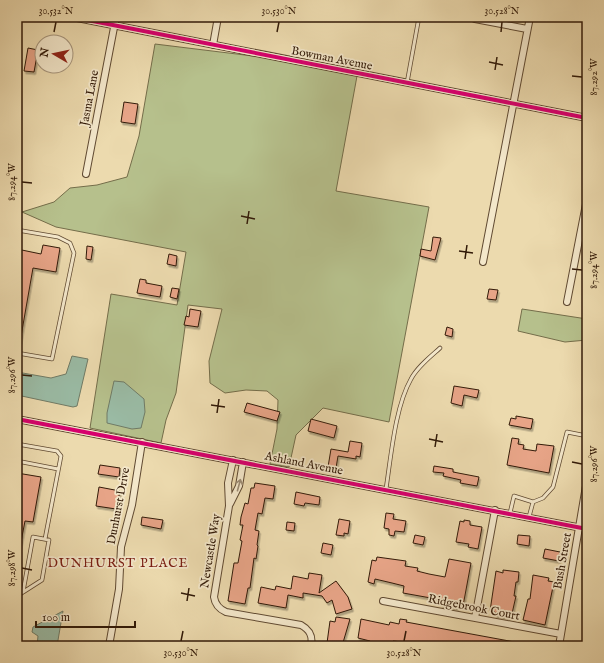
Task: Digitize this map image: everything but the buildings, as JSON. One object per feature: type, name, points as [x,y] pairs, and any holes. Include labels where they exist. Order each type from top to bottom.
[{"type":"street","name":"Bowman Avenue","points":[[72,17],[587,118]]},
{"type":"street","name":"Jasma Lane","points":[[86,174],[116,17]]},
{"type":"street","points":[[213,44],[218,17]]},
{"type":"street","points":[[483,262],[530,17]]},
{"type":"street","points":[[475,19],[527,29]]},
{"type":"street","points":[[568,302],[587,199]]},
{"type":"street","name":"Ashland Avenue","points":[[17,419],[495,510],[587,529]]},
{"type":"street","name":"Dunhurst Drive","points":[[109,646],[119,589],[121,547],[132,505],[142,442]]},
{"type":"street","name":"Newcastle Way","points":[[233,460],[228,483],[229,506],[214,597],[218,606],[226,612],[306,627],[311,636],[311,646]]},
{"type":"street","name":"Newcastle Way","points":[[229,506],[239,486],[243,462]]},
{"type":"street","name":"Bush Street","points":[[559,646],[587,480]]},
{"type":"street","points":[[476,618],[495,510]]},
{"type":"street","name":"Ridgebrook Court","points":[[383,601],[561,634]]},
{"type":"lane","points":[[407,83],[419,17]]},
{"type":"lane","points":[[17,230],[58,237],[70,243],[74,253],[52,359],[17,353]]},
{"type":"lane","points":[[386,489],[394,436],[404,393],[411,378],[440,348]]},
{"type":"lane","points":[[510,513],[514,496],[533,502],[543,498],[552,487],[567,432],[587,436]]},
{"type":"lane","points":[[17,444],[57,451],[61,456],[45,539]]},
{"type":"lane","points":[[17,461],[58,469]]},
{"type":"lane","points":[[529,517],[533,502]]},
{"type":"lane","points":[[17,596],[42,580],[49,540],[33,537],[23,592]]},
{"type":"shaded area","points":[[155,44],[261,57],[357,76],[336,191],[429,207],[389,422],[323,408],[296,435],[289,467],[270,464],[277,429],[278,400],[267,391],[246,390],[225,393],[210,383],[209,361],[222,309],[188,305],[176,393],[166,420],[161,443],[90,428],[111,294],[177,305],[186,252],[56,227],[22,212],[54,202],[70,188],[97,185],[127,177],[139,136]]},
{"type":"shaded area","points":[[522,309],[587,319],[587,340],[565,342],[518,331]]},
{"type":"shaded area","points":[[72,356],[88,359],[77,406],[73,407],[17,395],[17,372],[51,378],[66,374]]},
{"type":"shaded area","points":[[114,381],[124,382],[144,399],[145,412],[141,428],[132,429],[107,423],[107,413]]},
{"type":"shaded area","points":[[63,611],[57,646],[37,646],[38,636],[32,632],[33,627]]},
{"type":"cycle path","points":[[72,17],[587,118]]},
{"type":"cycle path","points":[[17,419],[587,529]]},
{"type":"district","name":"DUNHURST PLACE","points":[[118,562]]}]
